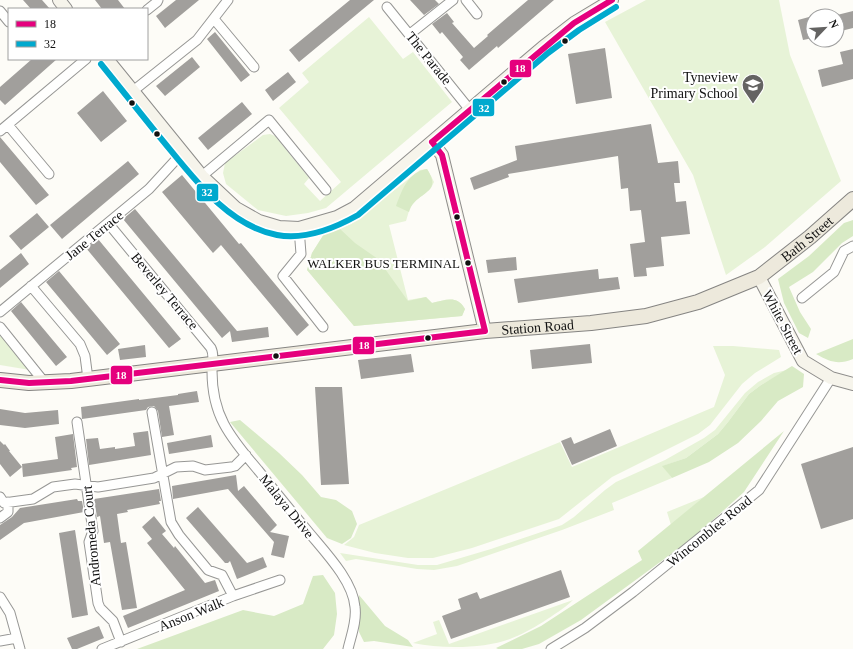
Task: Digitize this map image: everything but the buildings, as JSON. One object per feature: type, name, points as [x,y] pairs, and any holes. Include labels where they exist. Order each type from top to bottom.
[{"type":"main road","name":"Bath Street","points":[[759,277],[810,237],[853,199]]},
{"type":"main road","name":"Station Road","points":[[0,380],[45,383],[88,379],[485,332],[591,323],[646,316],[698,302],[759,277]]},
{"type":"street","points":[[59,0],[65,8]]},
{"type":"street","points":[[133,91],[197,40],[228,0]]},
{"type":"street","points":[[410,34],[453,0]]},
{"type":"street","points":[[466,0],[477,14]]},
{"type":"street","points":[[108,60],[202,176],[236,208],[259,221],[279,227],[299,228],[337,217],[354,208],[574,23],[612,0]]},
{"type":"street","points":[[148,9],[158,1]]},
{"type":"street","name":"The Parade","points":[[388,7],[470,110]]},
{"type":"street","points":[[0,11],[8,21]]},
{"type":"street","points":[[214,19],[254,67]]},
{"type":"street","points":[[0,131],[85,60]]},
{"type":"street","points":[[202,176],[269,120],[326,190]]},
{"type":"street","points":[[8,125],[49,174]]},
{"type":"street","points":[[432,142],[442,155],[485,332]]},
{"type":"street","name":"Jane Terrace","points":[[0,312],[150,189],[183,152]]},
{"type":"street","name":"Beverley Terrace","points":[[108,223],[208,343],[212,351],[213,363]]},
{"type":"street","points":[[299,228],[301,254],[282,276],[324,327]]},
{"type":"street","points":[[802,298],[834,272],[844,251],[853,246]]},
{"type":"street","name":"White Street","points":[[759,277],[803,361],[831,378],[853,384]]},
{"type":"street","points":[[31,286],[80,344],[85,356],[88,379]]},
{"type":"street","points":[[0,327],[45,383]]},
{"type":"street","name":"Malaya Drive","points":[[213,363],[212,372],[214,393],[220,416],[229,433],[321,546],[351,591],[355,608],[354,622],[348,649]]},
{"type":"street","name":"Wincomblee Road","points":[[551,649],[580,632],[633,592],[759,490],[831,378]]},
{"type":"street","points":[[152,412],[164,474],[169,515],[175,529],[208,570],[222,575],[233,596]]},
{"type":"street","name":"Andromeda Court","points":[[77,422],[93,531],[89,542],[98,603],[100,608],[114,621],[121,642]]},
{"type":"street","points":[[0,518],[8,512],[4,501],[33,499],[53,487],[75,484],[98,487],[154,478],[174,468],[187,466],[196,466],[205,470],[231,467],[235,466],[246,455]]},
{"type":"street","name":"Anson Walk","points":[[102,649],[233,596],[280,580]]},
{"type":"street","points":[[0,597],[10,613],[20,649]]},
{"type":"street","points":[[0,641],[17,638]]},
{"type":"green space","name":"Tyneview Primary School","points":[[646,0],[779,0],[790,55],[841,181],[765,247],[726,275],[693,175],[605,22]]},
{"type":"green space","points":[[369,17],[403,59],[413,52],[452,102],[326,208],[308,213],[286,216],[258,210],[226,184],[223,173],[225,163],[263,135],[270,134],[275,136],[309,178],[304,184],[320,201],[341,182],[279,108],[309,82],[302,73]]},
{"type":"green space","points":[[427,169],[434,182],[431,188],[411,204],[406,221],[389,225],[408,300],[426,297],[432,303],[455,300],[465,309],[462,316],[354,326],[307,270],[312,253],[324,234],[351,224],[420,170]]},
{"type":"green space","points":[[427,169],[431,177],[432,184],[427,192],[412,205],[409,212],[396,206],[403,188],[410,178],[420,171]]},
{"type":"green space","points":[[853,220],[853,236],[842,243],[813,272],[789,287],[800,312],[811,329],[808,338],[799,333],[784,303],[778,279],[809,256],[844,223]]},
{"type":"green space","points":[[339,228],[355,243],[378,259],[408,301],[426,297],[432,303],[455,300],[465,309],[462,316],[354,326],[307,270],[312,253],[324,234]]},
{"type":"green space","points":[[0,334],[30,370],[0,365]]},
{"type":"green space","points":[[853,339],[853,359],[843,362],[834,362],[816,354]]},
{"type":"green space","points":[[713,346],[733,346],[779,350],[781,357],[755,373],[742,384],[710,425],[698,434],[612,477],[559,519],[472,548],[433,558],[408,558],[375,553],[344,545],[354,537],[359,525],[560,442],[572,467],[714,407],[725,375]]},
{"type":"green space","points":[[792,366],[804,374],[803,387],[778,401],[761,421],[738,443],[709,462],[672,478],[662,466],[686,458],[718,434],[749,394]]},
{"type":"green space","points":[[787,370],[761,385],[749,394],[718,434],[686,458],[663,466],[672,478],[612,503],[614,510],[562,530],[457,566],[434,570],[417,569],[356,559],[346,561],[340,553],[418,565],[437,565],[491,549],[562,525],[574,517],[616,482],[665,460],[704,438],[715,430],[745,393],[758,382],[774,373]]},
{"type":"green space","points":[[240,420],[279,453],[302,475],[321,497],[336,500],[352,511],[357,524],[351,538],[342,544],[327,538],[230,422]]},
{"type":"green space","points":[[784,431],[744,492],[693,538],[581,620],[539,644],[522,649],[496,648],[541,626],[642,560],[638,551]]},
{"type":"green space","points":[[704,497],[671,525],[667,512]]},
{"type":"green space","points":[[323,575],[335,593],[337,614],[334,635],[323,649],[137,649],[243,610],[274,616],[303,604],[313,576]]},
{"type":"green space","points":[[359,595],[385,626],[408,640],[413,647],[374,641],[364,642],[359,632]]},
{"type":"green space","points":[[573,600],[535,627],[499,642],[487,645],[462,647],[413,643],[437,634],[433,622],[439,620],[449,644]]},
{"type":"transit line","name":"18","points":[[432,142],[574,23],[612,0]]},
{"type":"transit line","name":"32","points":[[101,64],[196,181],[210,196],[225,209],[258,229],[277,235],[298,236],[319,232],[358,215],[548,53],[579,30],[616,7]]},
{"type":"transit line","name":"18","points":[[432,142],[442,155],[485,331]]},
{"type":"transit line","name":"18","points":[[0,380],[29,383],[71,381],[485,331]]},
{"type":"place","name":"Tyneview Primary School","points":[[753,104]]},
{"type":"place","name":"WALKER BUS TERMINAL","points":[[468,263]]}]
